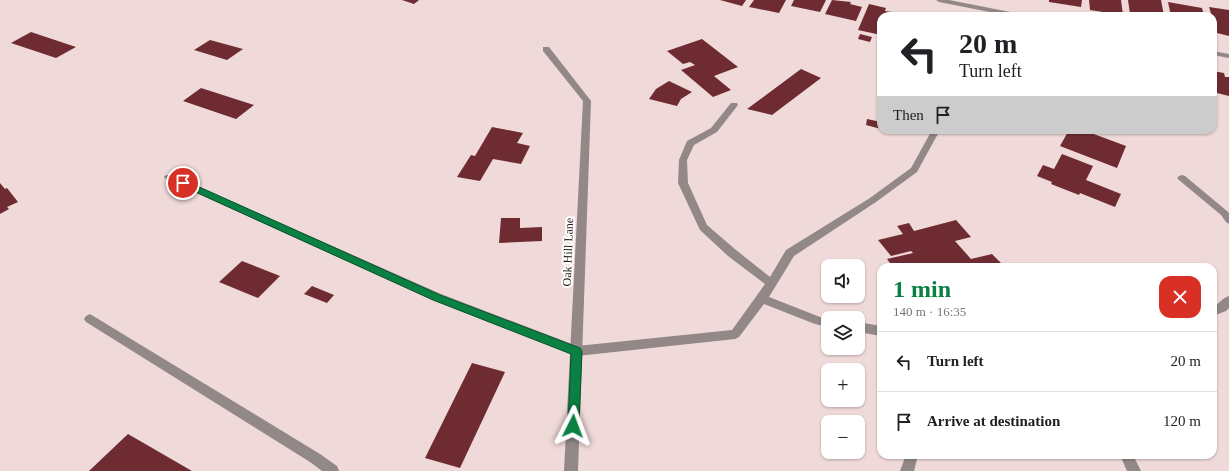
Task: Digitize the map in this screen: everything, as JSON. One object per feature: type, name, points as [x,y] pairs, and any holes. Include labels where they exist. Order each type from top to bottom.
[{"type":"street","points":[[939,0],[1000,12]]},
{"type":"street","name":"Oak Hill Lane","points":[[546,49],[587,101],[571,471]]},
{"type":"street","points":[[1217,54],[1229,56]]},
{"type":"street","points":[[734,105],[714,130],[690,143],[683,160],[683,183],[703,227],[732,253],[771,283]]},
{"type":"street","points":[[169,177],[437,297],[577,351],[735,334],[762,299],[790,252],[873,200],[914,170],[934,134]]},
{"type":"street","points":[[1182,178],[1224,213],[1229,220]]},
{"type":"street","points":[[762,299],[821,320]]},
{"type":"street","points":[[1217,310],[1222,308],[1229,300]]},
{"type":"street","points":[[90,319],[315,458],[332,471]]},
{"type":"street","points":[[865,328],[877,330]]},
{"type":"street","points":[[907,471],[911,459]]},
{"type":"street","points":[[1128,459],[1134,471]]},
{"type":"building","points":[[402,0],[419,0],[414,4]]},
{"type":"building","points":[[720,0],[746,0],[742,6]]},
{"type":"building","points":[[754,0],[786,0],[779,13],[749,7]]},
{"type":"building","points":[[794,0],[826,0],[820,12],[791,6]]},
{"type":"building","points":[[832,0],[851,2],[850,4],[862,7],[856,21],[825,14]]},
{"type":"building","points":[[1049,0],[1082,0],[1081,7],[1049,2]]},
{"type":"building","points":[[1089,0],[1121,0],[1123,12],[1103,12],[1090,10]]},
{"type":"building","points":[[1128,0],[1161,0],[1163,12],[1130,12]]},
{"type":"building","points":[[1168,2],[1202,8],[1203,12],[1170,12]]},
{"type":"building","points":[[869,4],[886,8],[885,11],[892,12],[877,12],[877,34],[858,30]]},
{"type":"building","points":[[1209,7],[1229,10],[1229,36],[1217,33],[1217,12],[1211,12]]},
{"type":"building","points":[[31,32],[76,47],[56,58],[11,43]]},
{"type":"building","points":[[860,34],[872,37],[870,42],[858,39]]},
{"type":"building","points":[[702,39],[738,67],[714,76],[731,90],[713,97],[681,70],[695,65],[690,62],[683,64],[667,51]]},
{"type":"building","points":[[210,40],[243,49],[227,60],[194,50]]},
{"type":"building","points":[[801,69],[821,78],[772,115],[747,109]]},
{"type":"building","points":[[1217,72],[1224,73],[1225,77],[1229,77],[1229,96],[1217,93]]},
{"type":"building","points":[[669,81],[692,92],[681,99],[677,106],[649,99],[656,89]]},
{"type":"building","points":[[201,88],[254,105],[236,119],[183,101]]},
{"type":"building","points":[[867,119],[877,121],[877,128],[866,125]]},
{"type":"building","points":[[492,127],[523,133],[517,143],[530,146],[521,164],[493,159],[480,181],[457,177],[471,155],[475,156]]},
{"type":"building","points":[[1067,134],[1094,134],[1126,146],[1117,168],[1060,146]]},
{"type":"building","points":[[1062,154],[1093,166],[1086,180],[1121,194],[1115,207],[1080,193],[1079,195],[1051,184],[1052,182],[1037,176],[1043,165],[1054,169]]},
{"type":"building","points":[[0,183],[5,189],[7,188],[18,202],[7,207],[9,209],[0,214]]},
{"type":"building","points":[[501,218],[520,218],[520,228],[542,227],[542,241],[499,243]]},
{"type":"building","points":[[956,220],[971,237],[955,241],[971,259],[992,254],[1001,263],[890,263],[887,259],[913,253],[911,251],[891,256],[878,240],[903,234],[897,226],[909,223],[914,231]]},
{"type":"building","points":[[242,261],[280,276],[258,298],[219,282]]},
{"type":"building","points":[[312,286],[334,295],[327,303],[304,294]]},
{"type":"building","points":[[472,363],[505,372],[460,468],[425,458]]},
{"type":"building","points":[[128,434],[192,471],[89,471]]},
{"type":"route","points":[[183,183],[437,297],[577,351],[573,426]]}]
